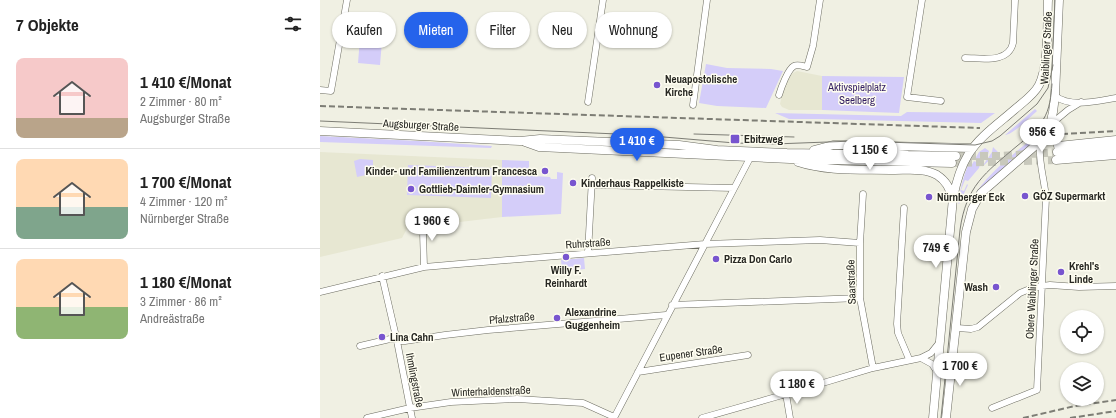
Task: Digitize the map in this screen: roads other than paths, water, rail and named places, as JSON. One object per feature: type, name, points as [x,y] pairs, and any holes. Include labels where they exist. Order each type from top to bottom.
[{"type":"main road","name":"Waiblinger Straße","points":[[933,418],[952,198],[964,161],[972,148],[1039,86],[1043,75],[1045,61],[1048,0]]},
{"type":"main road","name":"Waiblinger Straße","points":[[1050,125],[1055,96],[1059,0]]},
{"type":"main road","points":[[946,418],[957,328],[966,232],[970,215],[975,202],[981,193],[1040,140],[1050,125]]},
{"type":"main road","name":"Augsburger Straße","points":[[320,131],[520,141],[540,139],[610,141],[696,146],[717,150],[787,153],[802,152],[851,154],[870,152],[954,159],[750,158],[539,146],[520,141]]},
{"type":"main road","points":[[1057,153],[1116,140]]},
{"type":"main road","points":[[802,152],[833,145],[972,148]]},
{"type":"main road","points":[[1057,153],[1116,148]]},
{"type":"main road","points":[[1057,153],[1116,155]]},
{"type":"main road","points":[[790,159],[810,166],[923,171],[937,175],[944,181],[950,189],[952,198]]},
{"type":"street","points":[[320,90],[331,91],[347,0]]},
{"type":"street","points":[[588,102],[602,0]]},
{"type":"street","points":[[693,105],[707,0]]},
{"type":"street","points":[[779,94],[793,66],[797,65],[807,67],[813,46],[820,0]]},
{"type":"street","points":[[922,0],[907,97],[941,101]]},
{"type":"street","points":[[965,58],[994,58],[1003,57],[1008,54],[1012,49],[1013,43],[1015,0]]},
{"type":"street","points":[[1055,96],[1066,102],[1116,98]]},
{"type":"street","points":[[1050,125],[1068,110],[1081,102]]},
{"type":"street","name":"Obere Waiblinger Straße","points":[[992,408],[1037,390],[1046,198],[1041,170],[1039,150],[1040,140]]},
{"type":"street","points":[[614,418],[666,315],[750,158]]},
{"type":"street","points":[[588,253],[592,182],[734,188]]},
{"type":"street","name":"Saarstraße","points":[[863,194],[860,243],[860,298],[873,368]]},
{"type":"street","points":[[904,208],[897,324],[898,333],[909,359]]},
{"type":"street","points":[[418,229],[423,232],[424,267]]},
{"type":"street","name":"Ruhrstraße","points":[[320,292],[424,267],[705,244],[820,240],[860,243]]},
{"type":"street","name":"Ihmlingstraße","points":[[382,276],[397,341],[412,418]]},
{"type":"street","points":[[957,328],[971,329],[978,327],[1020,293],[1042,286],[1079,288],[1116,286]]},
{"type":"street","points":[[672,305],[860,298]]},
{"type":"street","name":"Pfalzstraße","points":[[360,346],[390,340],[404,341],[445,334],[666,315]]},
{"type":"street","points":[[702,418],[873,368],[909,359],[922,358],[931,353],[939,343]]},
{"type":"street","name":"Eupener Straße","points":[[638,372],[748,355]]},
{"type":"street","points":[[922,358],[932,364],[936,370]]},
{"type":"street","points":[[786,394],[790,418]]},
{"type":"street","name":"Winterhaldenstraße","points":[[367,418],[378,417],[410,408],[451,402],[517,399],[583,403],[614,418]]},
{"type":"tunnel","points":[[956,156],[1001,156],[1057,152]]},
{"type":"tunnel","points":[[952,163],[1056,160]]},
{"type":"tram line","points":[[1052,70],[1055,0]]},
{"type":"tram line","points":[[320,121],[640,135],[735,143],[774,144],[854,141],[975,145],[992,141],[1000,136],[1037,104],[1048,88],[1053,65]]},
{"type":"tram line","points":[[941,418],[960,230],[967,202],[972,191],[986,173],[1032,134],[1041,124],[1049,107],[1052,84]]},
{"type":"tram line","points":[[694,134],[794,137]]},
{"type":"railway","points":[[320,106],[980,128]]},
{"type":"railway","points":[[1062,134],[1116,131]]},
{"type":"railway","points":[[1023,418],[1075,406],[1116,400]]},
{"type":"railway","points":[[1070,418],[1116,411]]},
{"type":"place","name":"Neuapostolische Kirche","points":[[657,85]]},
{"type":"place","name":"Ebitzweg","points":[[735,139]]},
{"type":"place","name":"Kinder- und Familienzentrum Francesca","points":[[545,171]]},
{"type":"place","name":"Kinderhaus Rappelkiste","points":[[573,183]]},
{"type":"place","name":"Gottlieb-Daimler-Gymnasium","points":[[411,189]]},
{"type":"place","name":"GÖZ Supermarkt","points":[[1025,196]]},
{"type":"place","name":"Nürnberger Eck","points":[[929,197]]},
{"type":"place","name":"Willy F. Reinhardt","points":[[566,257]]},
{"type":"place","name":"Pizza Don Carlo","points":[[716,259]]},
{"type":"place","name":"Krehl's Linde","points":[[1061,272]]},
{"type":"place","name":"Wash","points":[[996,287]]},
{"type":"place","name":"Alexandrine Guggenheim","points":[[557,318]]},
{"type":"place","name":"Lina Cahn","points":[[382,337]]},
{"type":"park label","name":"Aktivspielplatz Seelberg","points":[[857,93]]}]
